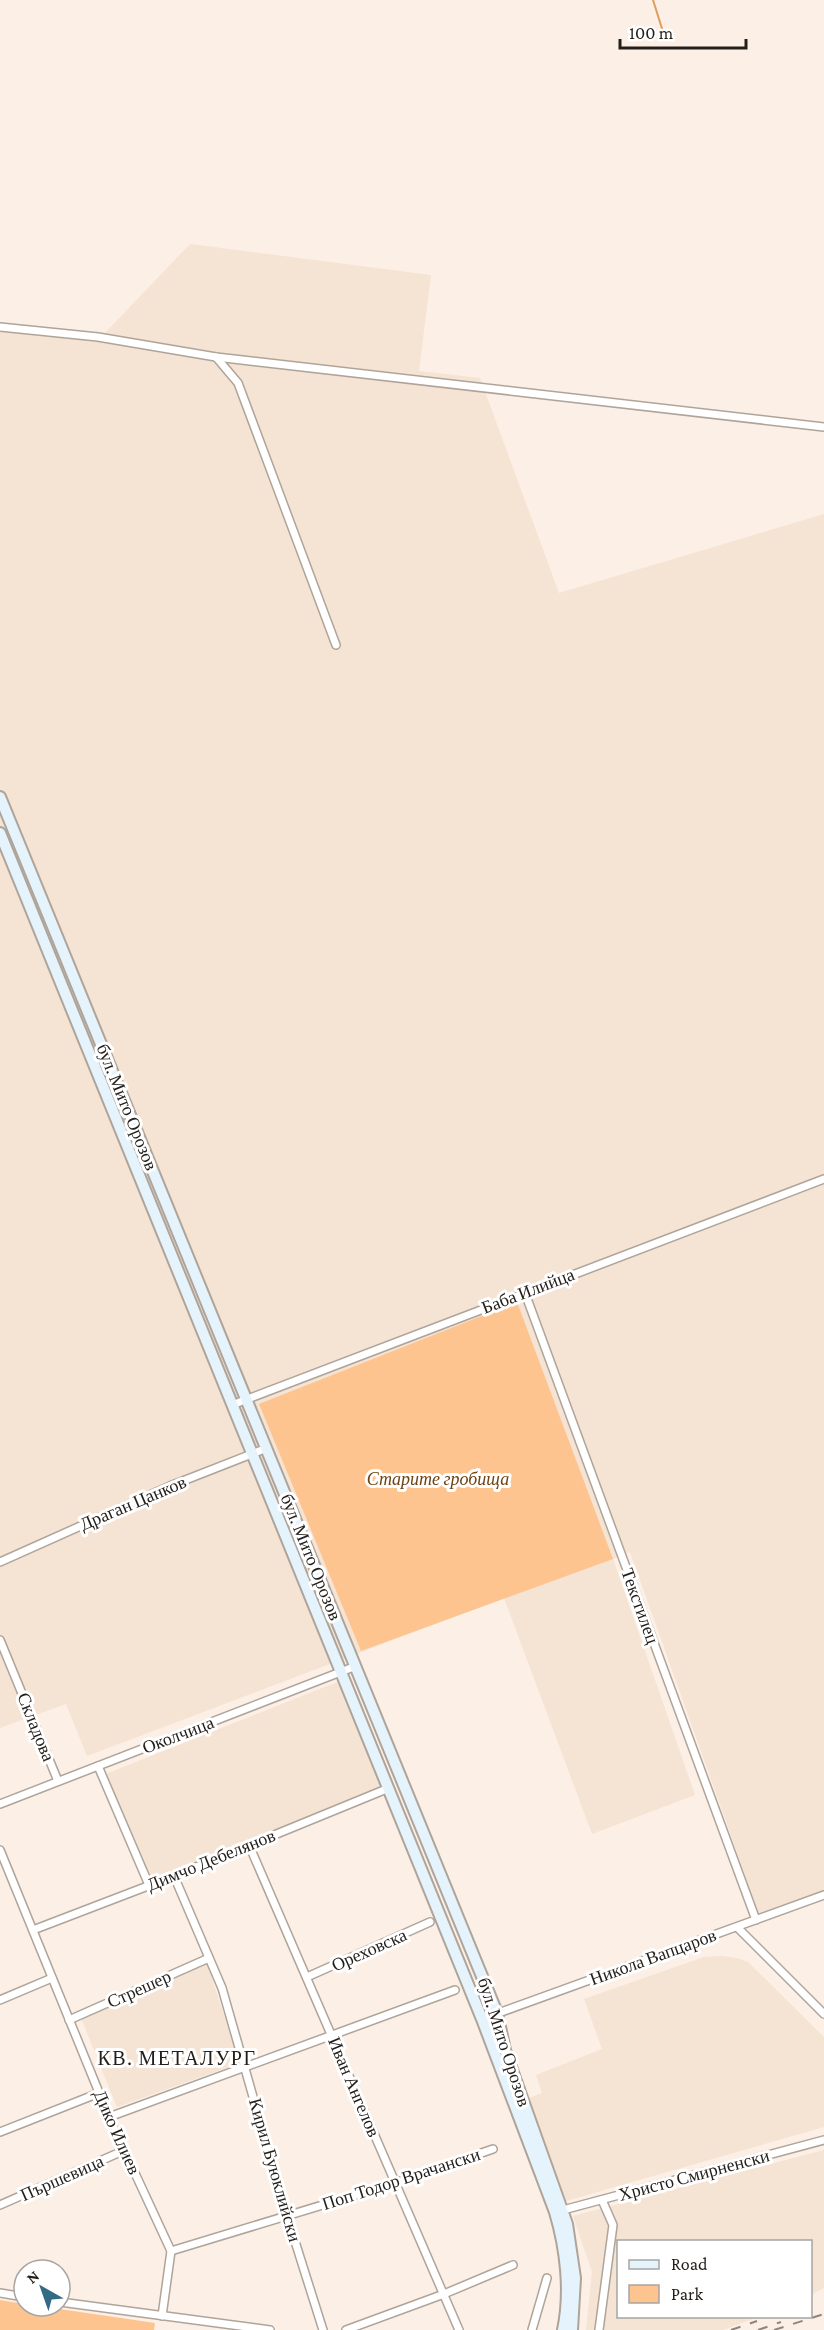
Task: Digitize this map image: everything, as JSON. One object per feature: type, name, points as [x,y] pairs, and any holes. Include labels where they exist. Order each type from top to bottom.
[{"type":"main road","name":"бул. Мито Орозов","points":[[0,796],[497,2013],[504,2050],[563,2210],[574,2261],[572,2330]]},
{"type":"main road","name":"бул. Мито Орозов","points":[[0,833],[482,2019],[560,2227],[566,2275],[566,2308],[562,2330]]},
{"type":"street","points":[[0,327],[98,337],[216,357],[824,427]]},
{"type":"street","points":[[216,357],[238,383],[336,645]]},
{"type":"street","name":"Баба Илийца","points":[[232,1404],[824,1179]]},
{"type":"street","name":"Текстилец","points":[[525,1293],[756,1920]]},
{"type":"street","name":"Драган Цанков","points":[[0,1562],[170,1486],[267,1448]]},
{"type":"street","name":"Складова","points":[[0,1640],[58,1781]]},
{"type":"street","name":"Околчица","points":[[0,1804],[356,1666]]},
{"type":"street","points":[[98,1766],[149,1885]]},
{"type":"street","name":"Димчо Дебелянов","points":[[33,1930],[174,1876],[388,1788]]},
{"type":"street","name":"Иван Ангелов","points":[[249,1845],[459,2330]]},
{"type":"street","name":"Дико Илиев","points":[[0,1850],[109,2117],[171,2251]]},
{"type":"street","name":"Кирил Буюклийски","points":[[174,1876],[222,1988],[287,2217],[323,2330]]},
{"type":"street","name":"Никола Вапцаров","points":[[482,2019],[824,1895]]},
{"type":"street","name":"Ореховска","points":[[307,1977],[430,1922]]},
{"type":"street","points":[[737,1927],[824,2014]]},
{"type":"street","name":"Стрешер","points":[[69,2020],[209,1958]]},
{"type":"street","points":[[0,2000],[52,1978]]},
{"type":"street","points":[[109,2117],[455,1990]]},
{"type":"street","points":[[0,2132],[99,2093]]},
{"type":"street","name":"Христо Смирненски","points":[[563,2210],[824,2140]]},
{"type":"street","name":"Поп Тодор Врачански","points":[[171,2251],[395,2183],[492,2149]]},
{"type":"street","name":"Пършевица","points":[[0,2205],[124,2150]]},
{"type":"street","points":[[599,2330],[613,2225],[602,2200]]},
{"type":"street","points":[[162,2316],[171,2251]]},
{"type":"street","points":[[346,2330],[444,2294],[513,2265]]},
{"type":"street","points":[[532,2330],[547,2278]]},
{"type":"street","points":[[72,2304],[270,2330]]},
{"type":"shaded area","points":[[190,244],[431,275],[419,371],[480,378],[559,593],[824,514],[824,1895],[760,1917],[630,1552],[613,1559],[695,1795],[592,1834],[504,1598],[87,1756],[66,1704],[0,1728],[0,323],[104,334]]},
{"type":"shaded area","points":[[340,1681],[383,1786],[147,1881],[103,1775]]},
{"type":"shaded area","points":[[722,1956],[748,1962],[824,2037],[824,2127],[566,2201],[529,2098],[542,2093],[536,2075],[602,2049],[584,1999],[704,1957]]},
{"type":"shaded area","points":[[207,1964],[240,2063],[117,2107],[81,2018]]},
{"type":"shaded area","points":[[824,2150],[824,2288],[812,2294],[812,2240],[617,2240],[617,2318],[755,2318],[723,2330],[586,2330],[592,2272],[573,2216]]},
{"type":"green space","name":"Старите гробища","points":[[517,1302],[613,1559],[361,1651],[259,1404]]},
{"type":"green space","points":[[0,2300],[12,2302],[12,2318],[72,2318],[72,2311],[155,2323],[154,2330],[0,2330]]},
{"type":"waterway","points":[[653,0],[665,38]]},
{"type":"railway","points":[[812,2318],[824,2314]]},
{"type":"railway","points":[[774,2330],[812,2318]]},
{"type":"railway","points":[[731,2330],[757,2321]]},
{"type":"railway","points":[[758,2330],[781,2322]]},
{"type":"district","name":"КВ. МЕТАЛУРГ","points":[[177,2058]]}]
